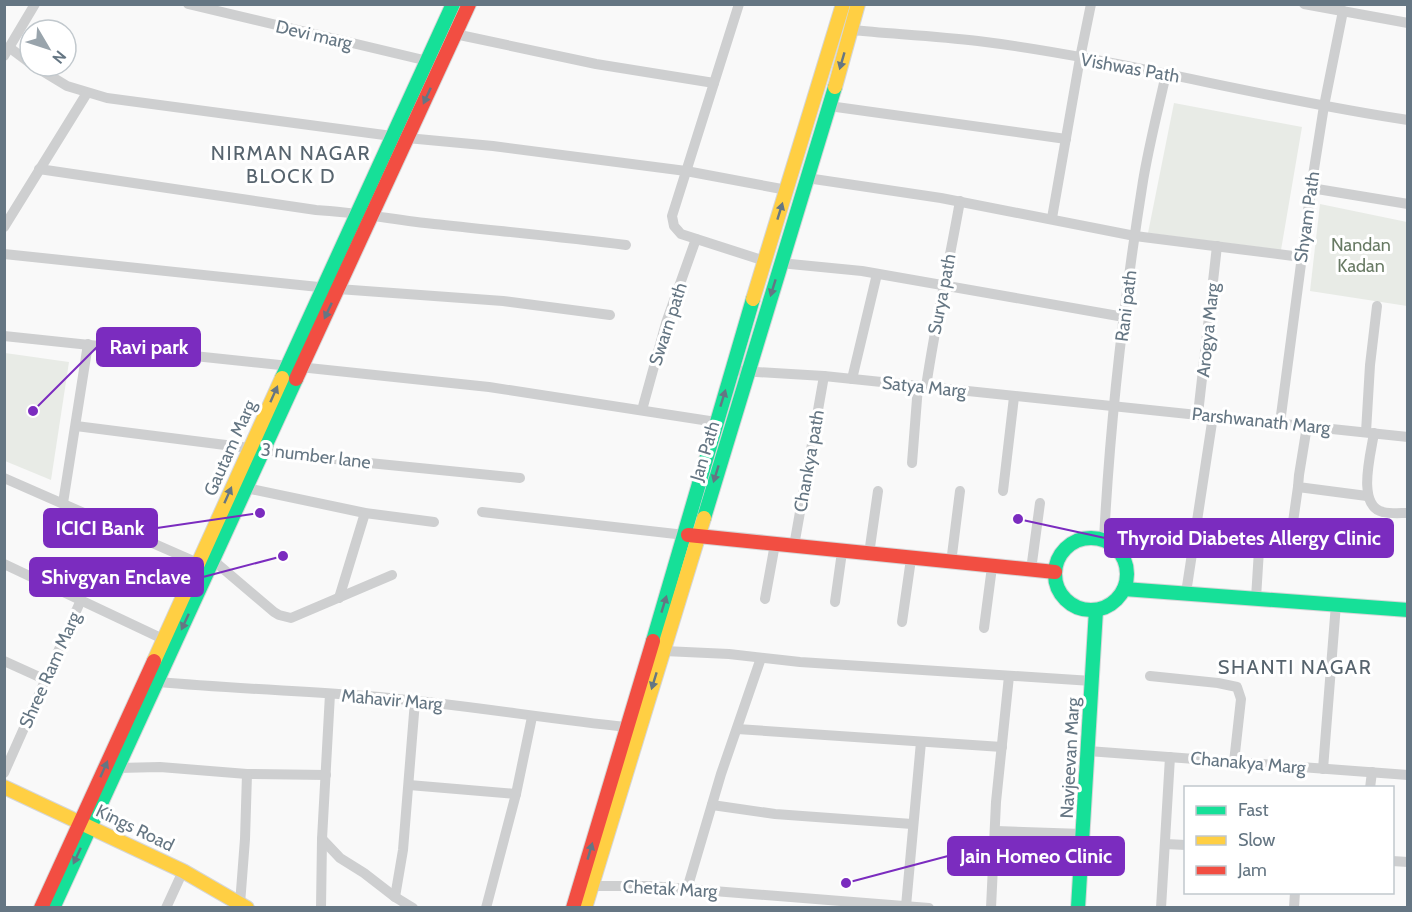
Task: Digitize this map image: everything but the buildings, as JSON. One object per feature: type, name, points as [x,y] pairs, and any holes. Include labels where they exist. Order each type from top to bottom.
[{"type":"street","points":[[7,52],[35,4]]},
{"type":"street","name":"Devi marg","points":[[188,4],[441,64]]},
{"type":"street","points":[[53,908],[86,824],[118,768],[246,488],[257,448],[301,368],[338,289],[364,214],[407,138],[469,4]]},
{"type":"street","points":[[739,4],[672,216],[674,226],[681,234],[765,261]]},
{"type":"street","name":"Jan Path","points":[[585,908],[663,651],[716,422],[843,4]]},
{"type":"street","name":"Jan Path","points":[[573,908],[626,727],[748,371],[858,4]]},
{"type":"street","points":[[1052,218],[1091,4]]},
{"type":"street","points":[[1304,4],[1407,23]]},
{"type":"street","name":"Gautam Marg","points":[[41,908],[86,824],[163,639],[198,563],[257,448],[287,367],[324,287],[364,214],[393,135],[451,5]]},
{"type":"street","name":"Shyam Path","points":[[1280,423],[1311,188],[1343,11]]},
{"type":"street","name":"Vishwas Path","points":[[851,30],[978,42],[1080,58],[1407,120]]},
{"type":"street","points":[[455,34],[596,64],[714,83]]},
{"type":"street","name":"Rani path","points":[[1104,540],[1107,468],[1124,317],[1143,179],[1166,74]]},
{"type":"street","points":[[54,78],[67,86],[87,93],[152,104],[407,138],[493,146],[686,171],[787,190]]},
{"type":"street","points":[[4,227],[87,93]]},
{"type":"street","points":[[829,106],[1066,139]]},
{"type":"street","points":[[39,169],[316,210],[626,245]]},
{"type":"street","points":[[807,178],[960,201],[1135,236],[1302,256]]},
{"type":"street","points":[[1311,188],[1407,204]]},
{"type":"street","name":"Surya path","points":[[912,463],[922,387],[960,201]]},
{"type":"street","name":"Swarn path","points":[[642,410],[666,323],[696,239]]},
{"type":"street","name":"Arogya Marg","points":[[1198,414],[1217,246]]},
{"type":"street","points":[[4,254],[338,289],[503,301],[610,315]]},
{"type":"street","points":[[780,263],[877,274],[1124,317]]},
{"type":"street","points":[[852,379],[877,274]]},
{"type":"street","points":[[1377,306],[1370,365],[1367,495],[1371,504],[1381,512],[1407,513]]},
{"type":"street","points":[[4,336],[489,387],[716,422]]},
{"type":"street","points":[[63,503],[88,344]]},
{"type":"street","name":"Satya Marg","points":[[732,369],[824,376],[1115,406]]},
{"type":"street","name":"Chankya path","points":[[794,546],[824,376]]},
{"type":"street","points":[[1003,491],[1014,397]]},
{"type":"street","name":"Parshwanath Marg","points":[[1115,406],[1407,436]]},
{"type":"street","points":[[1186,593],[1212,416]]},
{"type":"street","name":"3 number lane","points":[[76,426],[360,462],[520,478]]},
{"type":"street","points":[[1290,536],[1307,426]]},
{"type":"street","points":[[4,478],[198,563]]},
{"type":"street","points":[[1298,487],[1367,495]]},
{"type":"street","points":[[246,488],[365,513],[434,522]]},
{"type":"street","points":[[870,554],[878,491]]},
{"type":"street","points":[[951,562],[960,492]]},
{"type":"street","points":[[1031,570],[1040,503]]},
{"type":"street","points":[[482,512],[842,552],[1055,572]]},
{"type":"street","points":[[339,598],[365,513]]},
{"type":"street","points":[[1256,598],[1260,534]]},
{"type":"street","points":[[1094,537],[1104,540],[1120,551],[1127,570],[1124,589],[1117,599],[1096,610],[1075,607],[1066,601],[1056,583],[1055,572],[1061,554],[1075,541],[1094,537]]},
{"type":"street","points":[[765,599],[775,544]]},
{"type":"street","points":[[836,602],[842,552]]},
{"type":"street","points":[[902,622],[911,559]]},
{"type":"street","points":[[213,561],[279,615],[297,617],[392,575]]},
{"type":"street","points":[[4,564],[163,639]]},
{"type":"street","points":[[984,628],[992,567]]},
{"type":"street","points":[[1124,589],[1407,610]]},
{"type":"street","name":"Shree Ram Marg","points":[[4,773],[81,600]]},
{"type":"street","points":[[1323,769],[1336,604]]},
{"type":"street","name":"Navjeevan Marg","points":[[1078,908],[1096,610]]},
{"type":"street","points":[[663,651],[1092,681]]},
{"type":"street","points":[[687,889],[712,805],[761,658]]},
{"type":"street","points":[[4,661],[46,680]]},
{"type":"street","points":[[991,908],[1009,676]]},
{"type":"street","points":[[1150,676],[1237,687],[1241,699],[1234,762]]},
{"type":"street","name":"Mahavir Marg","points":[[158,682],[415,701],[626,727]]},
{"type":"street","points":[[321,908],[321,839],[330,694]]},
{"type":"street","points":[[395,897],[403,850],[415,701]]},
{"type":"street","points":[[486,908],[516,794],[532,717]]},
{"type":"street","points":[[737,729],[1002,747]]},
{"type":"street","points":[[906,906],[921,742]]},
{"type":"street","name":"Chanakya Marg","points":[[1088,751],[1407,775]]},
{"type":"street","points":[[1161,908],[1170,757]]},
{"type":"street","points":[[118,768],[326,775]]},
{"type":"street","points":[[1370,786],[1372,772]]},
{"type":"street","points":[[244,906],[247,774]]},
{"type":"street","points":[[409,785],[516,794]]},
{"type":"street","name":"Kings Road","points":[[4,787],[183,871],[244,906]]},
{"type":"street","points":[[712,805],[775,814],[912,824]]},
{"type":"street","points":[[996,831],[1083,834]]},
{"type":"street","points":[[321,839],[340,858],[413,908]]},
{"type":"street","points":[[1166,844],[1184,845]]},
{"type":"street","points":[[166,908],[183,871]]},
{"type":"street","name":"Chetak Marg","points":[[591,886],[650,886],[807,903],[929,908]]},
{"type":"green space","points":[[1174,103],[1302,127],[1281,250],[1148,233]]},
{"type":"green space","name":"Nandan Kadan","points":[[1320,204],[1407,222],[1407,306],[1310,291]]},
{"type":"green space","points":[[5,353],[69,362],[51,480],[5,461]]},
{"type":"traffic: fast","points":[[282,378],[453,4]]},
{"type":"traffic: fast","points":[[704,518],[835,87]]},
{"type":"traffic: fast","points":[[653,641],[753,299]]},
{"type":"traffic: fast","points":[[53,908],[296,379]]},
{"type":"traffic: fast","points":[[1091,538],[1111,544],[1121,554],[1127,574],[1121,594],[1111,604],[1091,610],[1071,604],[1061,594],[1055,574],[1061,554],[1071,544],[1091,538]]},
{"type":"traffic: fast","points":[[1124,589],[1408,610]]},
{"type":"traffic: fast","points":[[1078,908],[1096,610]]},
{"type":"traffic: slow","points":[[753,299],[843,4]]},
{"type":"traffic: slow","points":[[835,87],[858,4]]},
{"type":"traffic: slow","points":[[154,661],[282,378]]},
{"type":"traffic: slow","points":[[585,908],[704,518]]},
{"type":"traffic: slow","points":[[4,787],[183,871],[247,908]]},
{"type":"traffic: jam","points":[[296,379],[469,4]]},
{"type":"traffic: jam","points":[[688,535],[1055,572]]},
{"type":"traffic: jam","points":[[573,908],[653,641]]},
{"type":"traffic: jam","points":[[41,908],[154,661]]},
{"type":"place","name":"Ravi park","points":[[33,411]]},
{"type":"place","name":"ICICI Bank","points":[[260,513]]},
{"type":"place","name":"Thyroid Diabetes Allergy Clinic","points":[[1018,519]]},
{"type":"place","name":"Shivgyan Enclave","points":[[283,556]]},
{"type":"place","name":"Jain Homeo Clinic","points":[[846,883]]},
{"type":"district","name":"NIRMAN NAGAR BLOCK D","points":[[291,164]]},
{"type":"district","name":"SHANTI NAGAR","points":[[1295,667]]}]
